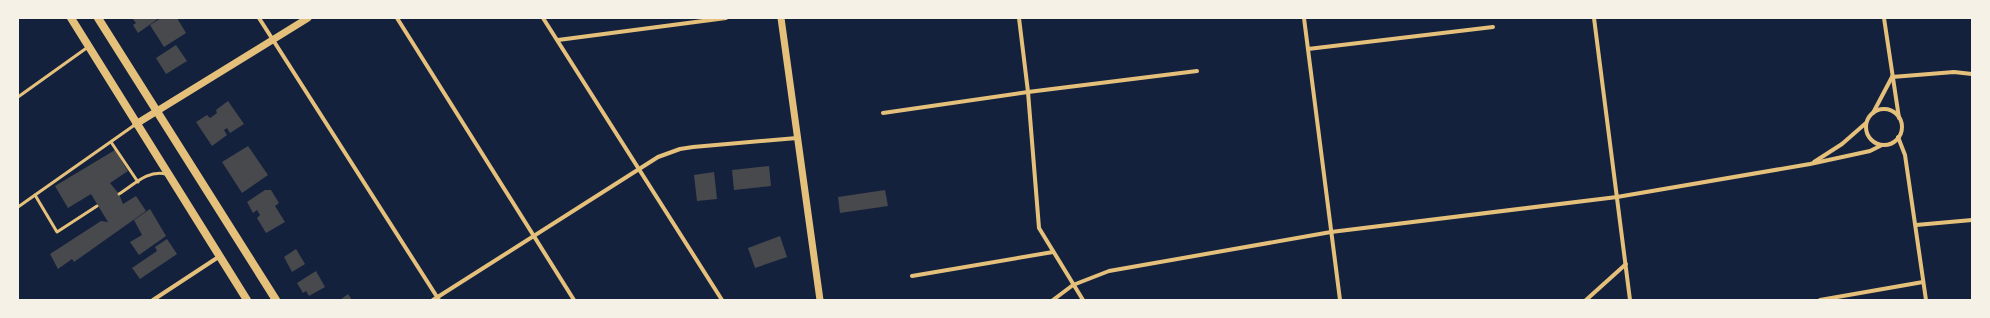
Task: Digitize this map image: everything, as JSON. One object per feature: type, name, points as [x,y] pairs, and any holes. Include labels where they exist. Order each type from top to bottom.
[{"type":"main road","points":[[71,18],[247,300]]},
{"type":"main road","points":[[98,18],[276,300]]},
{"type":"street","points":[[259,18],[437,299],[658,157],[680,149],[797,138]]},
{"type":"street","points":[[136,124],[308,18]]},
{"type":"street","points":[[397,18],[574,300]]},
{"type":"street","points":[[543,18],[722,300]]},
{"type":"street","points":[[558,40],[726,18]]},
{"type":"street","points":[[782,18],[820,300]]},
{"type":"street","points":[[1019,18],[1028,92],[1039,228],[1083,300]]},
{"type":"street","points":[[1304,18],[1340,300]]},
{"type":"street","points":[[1594,18],[1630,300]]},
{"type":"street","points":[[1053,300],[1073,285],[1109,271],[1331,232],[1617,197],[1810,164],[1870,151],[1882,145],[1894,142],[1901,132],[1884,18]]},
{"type":"street","points":[[1308,49],[1493,27]]},
{"type":"street","points":[[883,113],[1028,92],[1197,71]]},
{"type":"street","points":[[1892,77],[1954,72],[1972,74]]},
{"type":"street","points":[[1810,164],[1842,144],[1866,123],[1892,77]]},
{"type":"street","points":[[1873,113],[1879,110],[1891,111],[1900,120]]},
{"type":"street","points":[[1866,123],[1868,135],[1871,140],[1882,145]]},
{"type":"street","points":[[1898,137],[1906,155],[1926,300]]},
{"type":"street","points":[[1916,225],[1972,220]]},
{"type":"street","points":[[912,276],[1053,252]]},
{"type":"street","points":[[153,300],[220,256]]},
{"type":"street","points":[[1586,300],[1626,264]]},
{"type":"street","points":[[1820,300],[1923,282]]},
{"type":"lane","points":[[18,97],[88,46]]},
{"type":"lane","points":[[18,207],[136,124]]},
{"type":"lane","points":[[111,142],[138,182]]},
{"type":"lane","points":[[119,194],[148,174],[157,172],[168,174]]},
{"type":"lane","points":[[35,196],[57,232],[97,206]]},
{"type":"building","points":[[132,18],[159,18],[138,33],[133,25],[136,23]]},
{"type":"building","points":[[161,18],[177,18],[186,33],[164,47],[150,25]]},
{"type":"building","points":[[176,45],[187,61],[166,74],[156,58]]},
{"type":"building","points":[[228,101],[244,124],[230,133],[227,128],[224,130],[227,135],[212,146],[196,122],[207,115],[210,118],[217,113],[216,110]]},
{"type":"building","points":[[248,146],[268,175],[242,193],[222,162]]},
{"type":"building","points":[[115,150],[128,171],[110,183],[119,194],[123,204],[136,196],[146,211],[74,262],[72,259],[58,269],[50,254],[101,221],[108,222],[91,194],[68,208],[55,186]]},
{"type":"building","points":[[769,166],[771,186],[734,190],[732,170]]},
{"type":"building","points":[[714,172],[717,199],[697,201],[694,175]]},
{"type":"building","points":[[265,190],[271,190],[279,203],[275,206],[285,222],[266,233],[257,218],[260,215],[257,210],[253,213],[247,202]]},
{"type":"building","points":[[885,190],[888,206],[840,213],[838,197]]},
{"type":"building","points":[[150,209],[166,236],[139,255],[130,242],[142,235],[134,220]]},
{"type":"building","points":[[780,236],[787,257],[755,268],[748,248]]},
{"type":"building","points":[[167,239],[177,254],[140,279],[132,268],[157,251],[155,247]]},
{"type":"building","points":[[296,249],[305,264],[292,272],[284,257]]},
{"type":"building","points":[[316,271],[325,287],[309,296],[306,291],[303,293],[297,283]]},
{"type":"building","points":[[348,294],[352,300],[340,300]]}]
